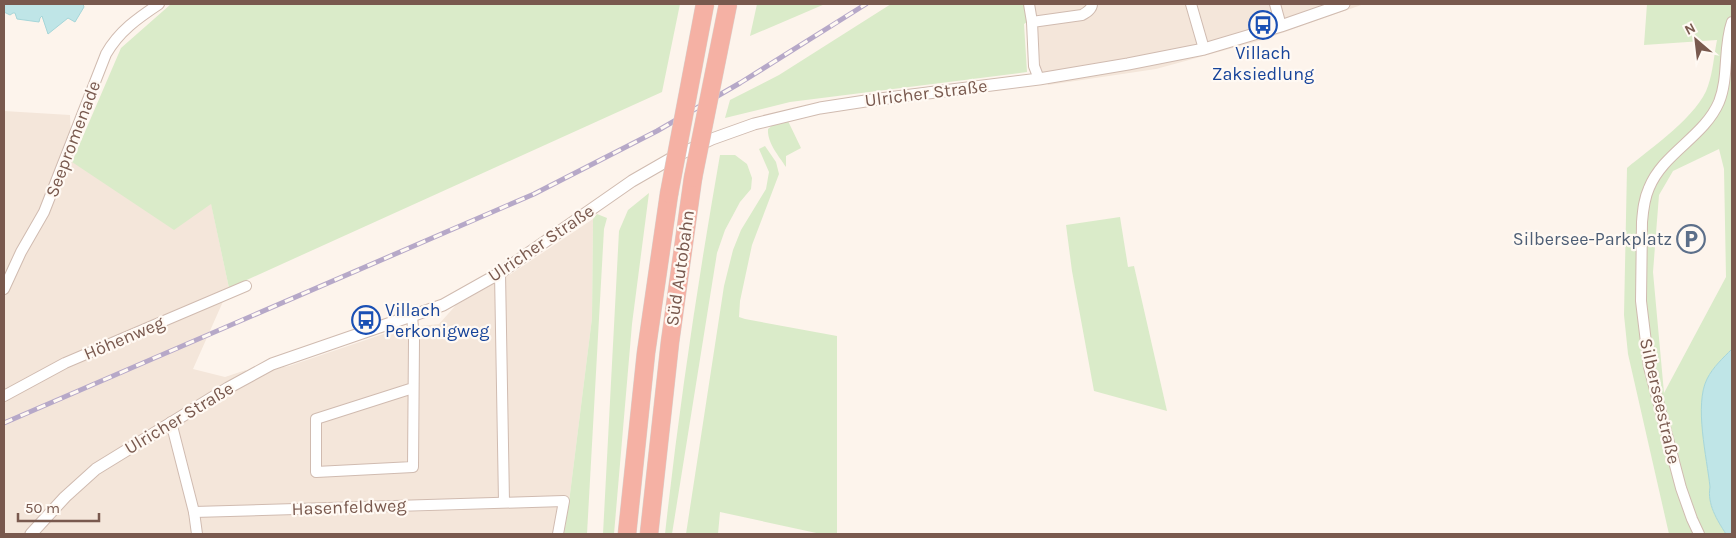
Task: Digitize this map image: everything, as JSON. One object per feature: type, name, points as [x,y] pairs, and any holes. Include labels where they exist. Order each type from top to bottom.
[{"type":"highway","name":"Süd Autobahn","points":[[627,534],[646,353],[669,194],[705,4]]},
{"type":"highway","name":"Süd Autobahn","points":[[649,534],[670,342],[693,178],[728,4]]},
{"type":"street","name":"Seepromenade","points":[[4,289],[21,252],[44,212],[113,40],[136,19],[159,4]]},
{"type":"street","points":[[1029,4],[1032,22],[1034,66],[1039,79]]},
{"type":"street","points":[[1032,22],[1082,14],[1088,11],[1092,4]]},
{"type":"street","points":[[1191,4],[1204,50]]},
{"type":"street","points":[[1275,4],[1282,26]]},
{"type":"street","name":"Ulricher Straße","points":[[31,534],[96,469],[228,388],[272,364],[443,305],[500,273],[632,181],[680,154],[712,139],[746,127],[829,106],[1039,79],[1204,50],[1282,26],[1344,4]]},
{"type":"street","name":"Silberseestraße","points":[[1699,534],[1679,481],[1649,367],[1641,301],[1642,222],[1643,209],[1650,186],[1659,172],[1707,122],[1720,101],[1728,33],[1732,22]]},
{"type":"street","points":[[500,273],[504,502]]},
{"type":"street","name":"Höhenweg","points":[[4,396],[65,363],[246,286]]},
{"type":"street","points":[[412,316],[414,340],[412,388],[413,467],[316,472],[316,419],[412,388]]},
{"type":"street","points":[[171,422],[194,512],[197,534]]},
{"type":"street","name":"Hasenfeldweg","points":[[194,512],[564,501],[558,534]]},
{"type":"shaded area","points":[[1034,4],[1364,4],[1262,40],[1156,69],[1048,85],[1040,67]]},
{"type":"shaded area","points":[[4,111],[70,115],[72,162],[211,203],[229,288],[193,369],[225,377],[246,370],[250,381],[277,368],[289,366],[401,328],[439,324],[456,305],[511,274],[593,219],[592,318],[564,534],[4,534]]},
{"type":"green space","points":[[171,4],[680,4],[662,92],[229,288],[211,204],[174,230],[72,162],[121,48]]},
{"type":"green space","points":[[757,4],[825,4],[750,36]]},
{"type":"green space","points":[[891,4],[1034,4],[1035,17],[1024,24],[1027,72],[790,102],[725,118],[730,100],[779,75]]},
{"type":"green space","points":[[1647,4],[1732,4],[1732,349],[1709,375],[1702,402],[1703,432],[1711,506],[1726,534],[1669,534],[1628,354],[1624,315],[1627,168],[1685,119],[1703,97],[1711,75],[1717,40],[1644,45]],"holes":[[[1719,149],[1724,169],[1726,277],[1664,393],[1653,272],[1659,195],[1673,171]]]},
{"type":"green space","points":[[788,121],[801,148],[786,156],[786,167],[771,144],[768,129],[775,123]]},
{"type":"green space","points":[[765,146],[776,162],[779,174],[752,245],[740,301],[739,317],[837,336],[837,534],[821,534],[720,512],[718,534],[686,534],[724,286],[733,250],[741,230],[766,189],[769,172],[759,149]]},
{"type":"green space","points":[[720,155],[735,155],[747,164],[752,178],[751,189],[740,202],[725,230],[717,253],[672,534],[665,534],[676,439]]},
{"type":"green space","points":[[649,193],[632,324],[614,534],[603,534],[619,231],[628,210]]},
{"type":"green space","points":[[597,214],[607,218],[604,229],[587,534],[564,534],[592,318],[593,219]]},
{"type":"green space","points":[[1120,217],[1128,267],[1134,266],[1167,411],[1094,391],[1072,271],[1066,225]]},
{"type":"water","points":[[4,4],[83,4],[84,7],[75,22],[68,18],[48,34],[42,16],[39,22],[17,19],[15,13],[10,15],[4,12]]},
{"type":"water","points":[[1732,349],[1732,534],[1726,534],[1711,506],[1701,417],[1703,390],[1707,379],[1718,363]]},
{"type":"railway","points":[[4,423],[534,194],[657,131],[740,83],[866,4]]},
{"type":"place","name":"Villach Zaksiedlung","points":[[1263,25]]},
{"type":"place","name":"Silbersee-Parkplatz","points":[[1691,239]]},
{"type":"place","name":"Villach Perkonigweg","points":[[366,320]]}]
